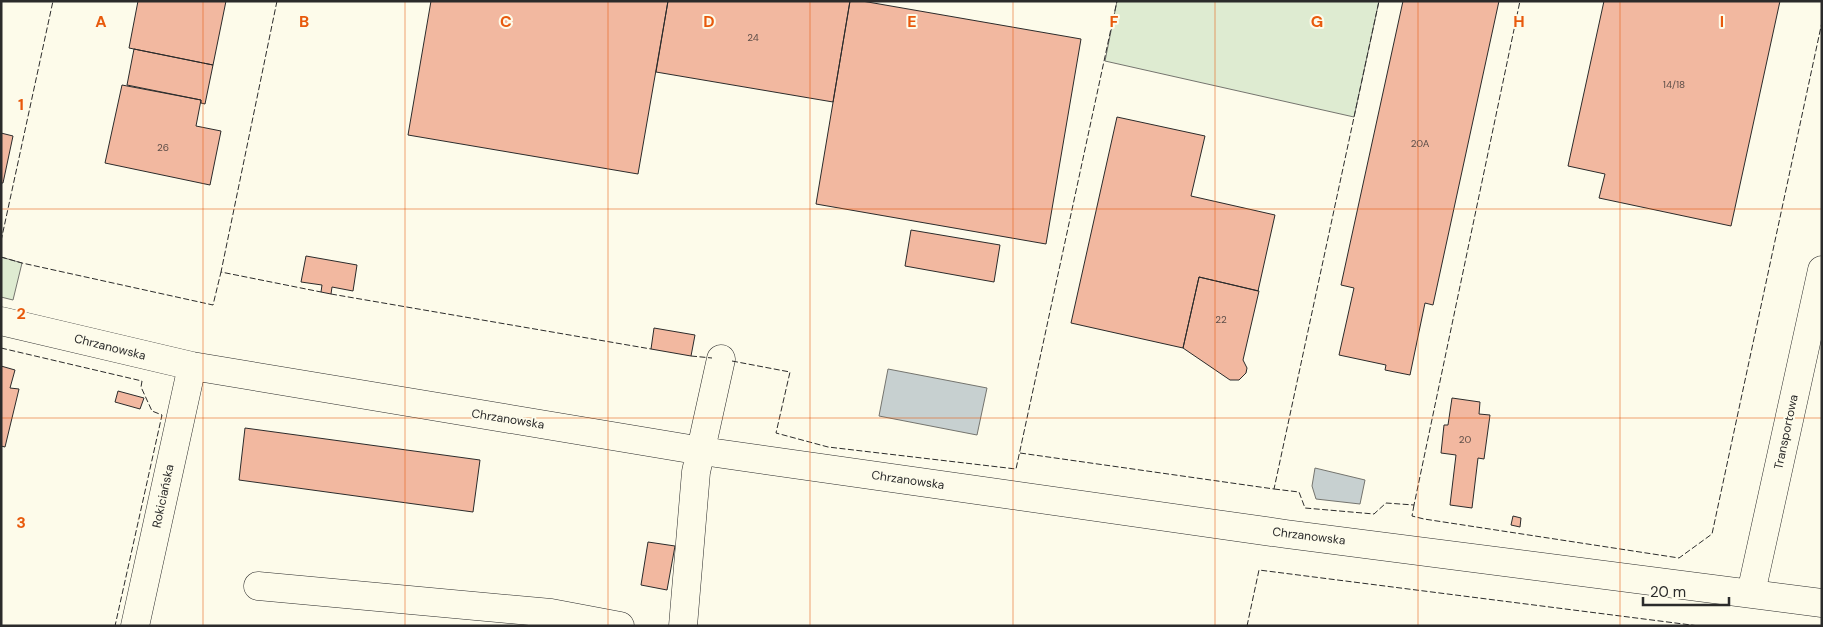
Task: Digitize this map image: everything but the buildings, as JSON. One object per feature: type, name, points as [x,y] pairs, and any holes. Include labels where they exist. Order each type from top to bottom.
[{"type":"street","name":"Transportowa","points":[[1751,593],[1822,270]]},
{"type":"street","name":"Chrzanowska","points":[[1,321],[192,366],[702,451],[1286,534],[1822,603]]},
{"type":"street","points":[[683,626],[694,489],[721,359]]},
{"type":"street","name":"Rokiciańska","points":[[135,626],[192,366]]},
{"type":"street","points":[[258,586],[551,613],[620,626]]},
{"type":"green space","points":[[1117,1],[1379,1],[1354,117],[1105,61]]},
{"type":"green space","points":[[1,257],[22,263],[13,300],[1,297]]},
{"type":"shaded area","points":[[888,369],[987,388],[977,435],[879,416]]},
{"type":"shaded area","points":[[1315,468],[1365,480],[1360,504],[1316,499],[1312,486]]},
{"type":"fence","points":[[1,241],[53,1]]},
{"type":"fence","points":[[277,1],[221,272],[321,292]]},
{"type":"fence","points":[[732,361],[790,372],[776,433],[828,447],[1016,469],[1117,1]]},
{"type":"fence","points":[[1020,453],[1274,489],[1379,1]]},
{"type":"fence","points":[[1274,489],[1299,492],[1305,508],[1374,514],[1386,503],[1414,505],[1520,1]]},
{"type":"fence","points":[[1414,505],[1412,516],[1424,519],[1679,558],[1712,534],[1822,22]]},
{"type":"fence","points":[[1,257],[213,305],[221,272]]},
{"type":"fence","points":[[331,294],[651,349]]},
{"type":"fence","points":[[1,348],[142,381],[141,387],[152,411],[162,415],[115,626]]},
{"type":"fence","points":[[691,356],[712,358]]},
{"type":"fence","points":[[1247,626],[1259,570],[1699,626]]}]
